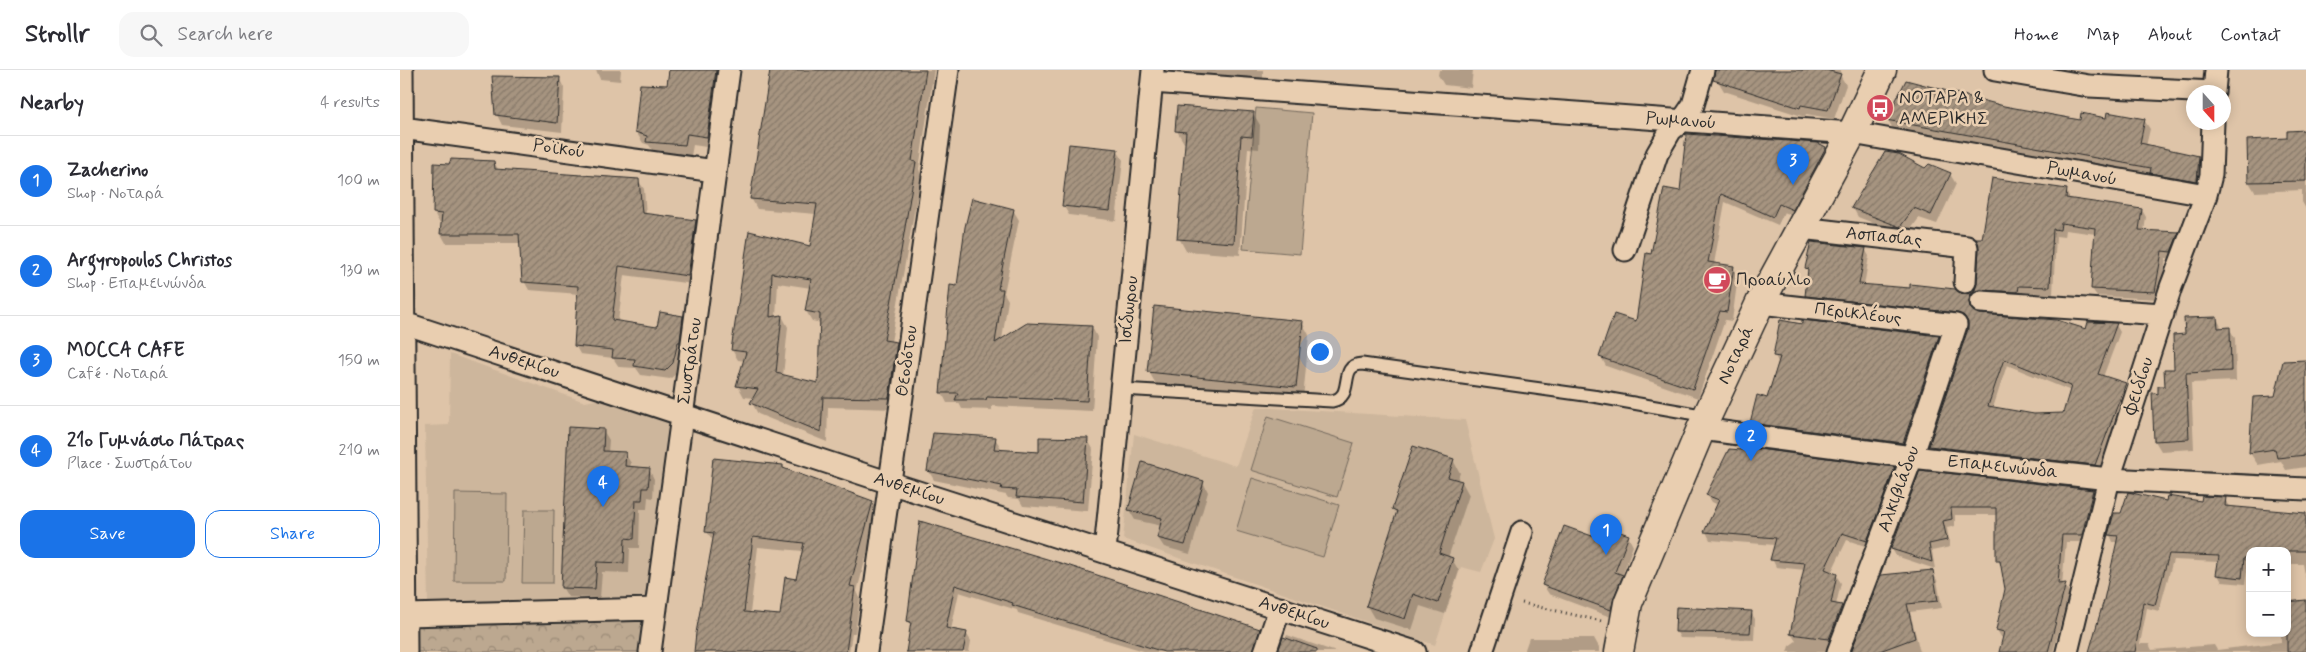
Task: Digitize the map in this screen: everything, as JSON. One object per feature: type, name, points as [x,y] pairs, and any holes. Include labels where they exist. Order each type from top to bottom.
[{"type":"main road","name":"Νοταρά","points":[[1619,652],[1628,603],[1704,423],[1760,303],[1852,133],[1882,70]]},
{"type":"street","points":[[402,70],[406,652]]},
{"type":"street","name":"Σωστράτου","points":[[650,652],[729,70]]},
{"type":"street","name":"Θεοδότου","points":[[866,652],[948,70]]},
{"type":"street","points":[[1625,250],[1657,154],[1671,130],[1682,121],[1696,98],[1704,70]]},
{"type":"street","points":[[1995,70],[2089,86],[2186,91]]},
{"type":"street","points":[[2215,85],[2216,70]]},
{"type":"street","name":"Ρωμανού","points":[[1152,76],[1682,121],[1852,133],[2206,196]]},
{"type":"street","name":"Ισίδωρου","points":[[1105,551],[1152,76]]},
{"type":"street","name":"Ροϊκού","points":[[402,128],[715,171]]},
{"type":"street","name":"Φειδίου","points":[[2067,652],[2109,478],[2180,263],[2206,196],[2211,175],[2213,130]]},
{"type":"street","name":"Ασπασίας","points":[[1801,228],[1967,247],[1965,282]]},
{"type":"street","points":[[1980,302],[2163,314]]},
{"type":"street","name":"Περικλέους","points":[[1760,303],[1956,325]]},
{"type":"street","name":"Ανθεμίου","points":[[404,323],[890,483],[1415,652]]},
{"type":"street","name":"Αλκιβιάδου","points":[[1838,652],[1912,457],[1956,325]]},
{"type":"street","name":"Επαμεινώνδα","points":[[1704,423],[1912,457],[2109,478],[2306,489]]},
{"type":"street","points":[[1482,652],[1522,532]]},
{"type":"street","points":[[1265,652],[1280,608]]},
{"type":"street","points":[[406,615],[656,609]]},
{"type":"lane","points":[[1121,389],[1332,401],[1337,400],[1345,392],[1348,371],[1351,367],[1362,364],[1598,397],[1704,423]]},
{"type":"path","points":[[1500,598],[1624,626]]},
{"type":"shaded area","points":[[450,354],[585,402],[596,400],[673,424],[656,609],[428,607],[425,426],[449,425]]},
{"type":"shaded area","points":[[1256,407],[1465,420],[1494,539],[1481,572],[1461,567],[1435,645],[1123,539],[1134,434],[1236,466]]},
{"type":"green space","points":[[1256,108],[1312,113],[1300,254],[1243,249]]},
{"type":"green space","points":[[1268,416],[1354,443],[1337,497],[1251,470]]},
{"type":"green space","points":[[1252,478],[1339,505],[1323,557],[1236,531]]},
{"type":"green space","points":[[455,493],[507,494],[506,581],[454,581]]},
{"type":"green space","points":[[524,510],[554,510],[553,583],[522,583]]},
{"type":"green space","points":[[656,609],[650,652],[406,652],[406,615]]},
{"type":"building","points":[[669,70],[716,70],[707,137],[687,134],[685,145],[646,142],[647,136],[635,132],[640,84],[667,85]]},
{"type":"building","points":[[770,70],[926,70],[912,161],[916,162],[884,340],[897,342],[889,398],[823,397],[821,432],[750,403],[758,389],[736,386],[746,352],[731,350],[749,231],[810,246],[817,204],[750,199]],"holes":[[[772,273],[811,279],[805,311],[820,314],[818,383],[776,373],[782,315],[770,317]]]},
{"type":"building","points":[[1715,70],[1826,70],[1841,74],[1828,110],[1801,105],[1800,108],[1713,80]]},
{"type":"building","points":[[492,76],[560,77],[557,123],[495,115]]},
{"type":"building","points":[[1906,80],[2004,106],[2080,120],[2081,113],[2106,118],[2107,112],[2145,119],[2140,143],[2199,156],[2197,181],[2150,173],[2151,168],[1886,120]]},
{"type":"building","points":[[1177,106],[1254,112],[1252,137],[1241,136],[1234,243],[1177,239],[1186,132],[1175,131]]},
{"type":"building","points":[[2306,130],[2306,181],[2248,182],[2247,140],[2287,138],[2287,131]]},
{"type":"building","points":[[1686,134],[1818,143],[1826,147],[1793,210],[1779,204],[1773,217],[1721,194],[1708,262],[1734,266],[1727,312],[1720,311],[1693,389],[1599,357],[1614,314],[1636,321],[1646,253],[1651,254],[1664,188],[1680,191]]},
{"type":"building","points":[[1069,144],[1118,149],[1110,211],[1062,206]]},
{"type":"building","points":[[1885,152],[1899,154],[1925,168],[1929,164],[1951,173],[1931,215],[1914,208],[1900,227],[1851,208]]},
{"type":"building","points":[[451,159],[494,161],[495,169],[639,179],[642,213],[696,220],[688,276],[619,266],[612,320],[657,327],[660,312],[683,316],[680,342],[678,342],[673,363],[665,371],[634,366],[635,359],[612,358],[613,350],[574,346],[578,286],[522,282],[519,234],[440,234],[442,214],[433,213],[434,163],[449,164]]},
{"type":"building","points":[[1992,178],[2067,189],[2066,198],[2142,209],[2139,230],[2179,232],[2171,252],[2162,251],[2155,292],[2091,289],[2095,228],[2061,223],[2060,230],[2053,229],[2050,287],[2019,286],[2018,292],[1981,290],[1975,291],[1970,295],[1970,308],[1980,314],[2057,320],[2086,329],[2088,322],[2117,323],[2098,374],[2126,383],[2095,465],[1929,446],[1968,329],[1968,322],[1964,316],[1957,313],[1805,296],[1808,269],[1805,268],[1811,242],[1866,248],[1859,284],[1910,288],[1910,284],[1955,289],[1964,294],[1975,290],[1979,248],[1976,239],[1982,239]],"holes":[[[2004,359],[2071,386],[2063,413],[2034,414],[1988,406]]]},
{"type":"building","points":[[972,198],[1014,209],[998,289],[1003,289],[995,343],[1027,323],[1092,326],[1087,401],[987,397],[986,400],[955,400],[958,393],[940,393],[950,285],[957,286],[965,227]]},
{"type":"building","points":[[1154,306],[1303,321],[1296,387],[1147,372]]},
{"type":"building","points":[[2217,317],[2218,328],[2230,327],[2231,371],[2186,373],[2189,439],[2154,441],[2152,392],[2158,394],[2158,386],[2165,386],[2164,369],[2174,369],[2173,335],[2185,334],[2184,318]]},
{"type":"building","points":[[1780,320],[1802,324],[1802,320],[1939,336],[1903,443],[1750,423],[1757,395],[1767,398],[1780,357],[1773,356]]},
{"type":"building","points":[[2306,360],[2306,455],[2277,458],[2275,449],[2249,453],[2253,397],[2275,396],[2283,361]]},
{"type":"building","points":[[568,427],[604,429],[603,451],[626,452],[625,466],[650,468],[648,488],[643,488],[642,500],[636,500],[634,539],[625,538],[624,563],[597,562],[595,589],[561,588]]},
{"type":"building","points":[[933,433],[996,437],[994,449],[1039,452],[1039,437],[1088,438],[1083,502],[1016,497],[1017,490],[1001,489],[1002,486],[927,471]]},
{"type":"building","points":[[1413,446],[1454,459],[1448,477],[1462,481],[1439,553],[1453,558],[1438,603],[1413,594],[1405,619],[1366,606],[1397,511],[1392,509]]},
{"type":"building","points":[[1743,447],[1895,467],[1867,541],[1842,533],[1825,569],[1837,574],[1831,603],[1842,605],[1829,639],[1790,634],[1805,563],[1770,560],[1776,538],[1704,532],[1719,500],[1706,495],[1729,449],[1742,450]]},
{"type":"building","points":[[713,458],[783,465],[783,468],[873,501],[850,586],[855,587],[846,652],[694,652],[714,533],[705,532]],"holes":[[[753,537],[804,543],[796,579],[785,577],[780,615],[744,612]]]},
{"type":"building","points":[[1142,462],[1204,481],[1185,545],[1157,538],[1162,518],[1128,510]]},
{"type":"building","points":[[1920,470],[2093,490],[2082,535],[2062,535],[2058,584],[2066,583],[2048,652],[1999,652],[2004,632],[1996,630],[2005,589],[2000,561],[1996,561],[1996,508],[1951,508],[1952,519],[1943,521],[1947,540],[1929,544],[1932,562],[1891,549]]},
{"type":"building","points":[[2128,492],[2166,501],[2167,496],[2201,501],[2202,496],[2226,497],[2225,506],[2306,513],[2306,551],[2291,551],[2291,547],[2246,547],[2242,578],[2216,575],[2219,556],[2169,554],[2155,605],[2143,602],[2135,652],[2089,652],[2104,600],[2118,536],[2108,535],[2114,513],[2121,513]]},
{"type":"building","points":[[920,521],[1067,565],[1260,629],[1253,652],[1164,652],[1012,605],[1013,603],[955,585],[946,628],[967,632],[963,652],[906,652],[911,622],[907,621]]},
{"type":"building","points":[[1597,524],[1629,535],[1615,572],[1623,575],[1611,610],[1542,585],[1564,526],[1592,536]]},
{"type":"building","points":[[1933,570],[1938,601],[1907,604],[1915,638],[1877,652],[1851,652],[1881,575]]},
{"type":"building","points":[[2306,600],[2306,652],[2287,652],[2287,637],[2291,637],[2291,602]]},
{"type":"building","points":[[1676,607],[1752,611],[1750,633],[1675,632]]},
{"type":"building","points":[[1283,637],[1317,649],[1317,652],[1278,652]]},
{"type":"place","name":"ΝΟΤΑΡΑ & ΑΜΕΡΙΚΗΣ","points":[[1880,108]]},
{"type":"place","name":"MOCCA CAFE","points":[[1793,185]]},
{"type":"place","name":"Προαύλιο","points":[[1717,280]]},
{"type":"place","name":"Argyropoulos Christos","points":[[1751,461]]},
{"type":"place","name":"21ο Γυμνάσιο Πάτρας","points":[[603,507]]},
{"type":"place","name":"Zacherino","points":[[1606,555]]}]
